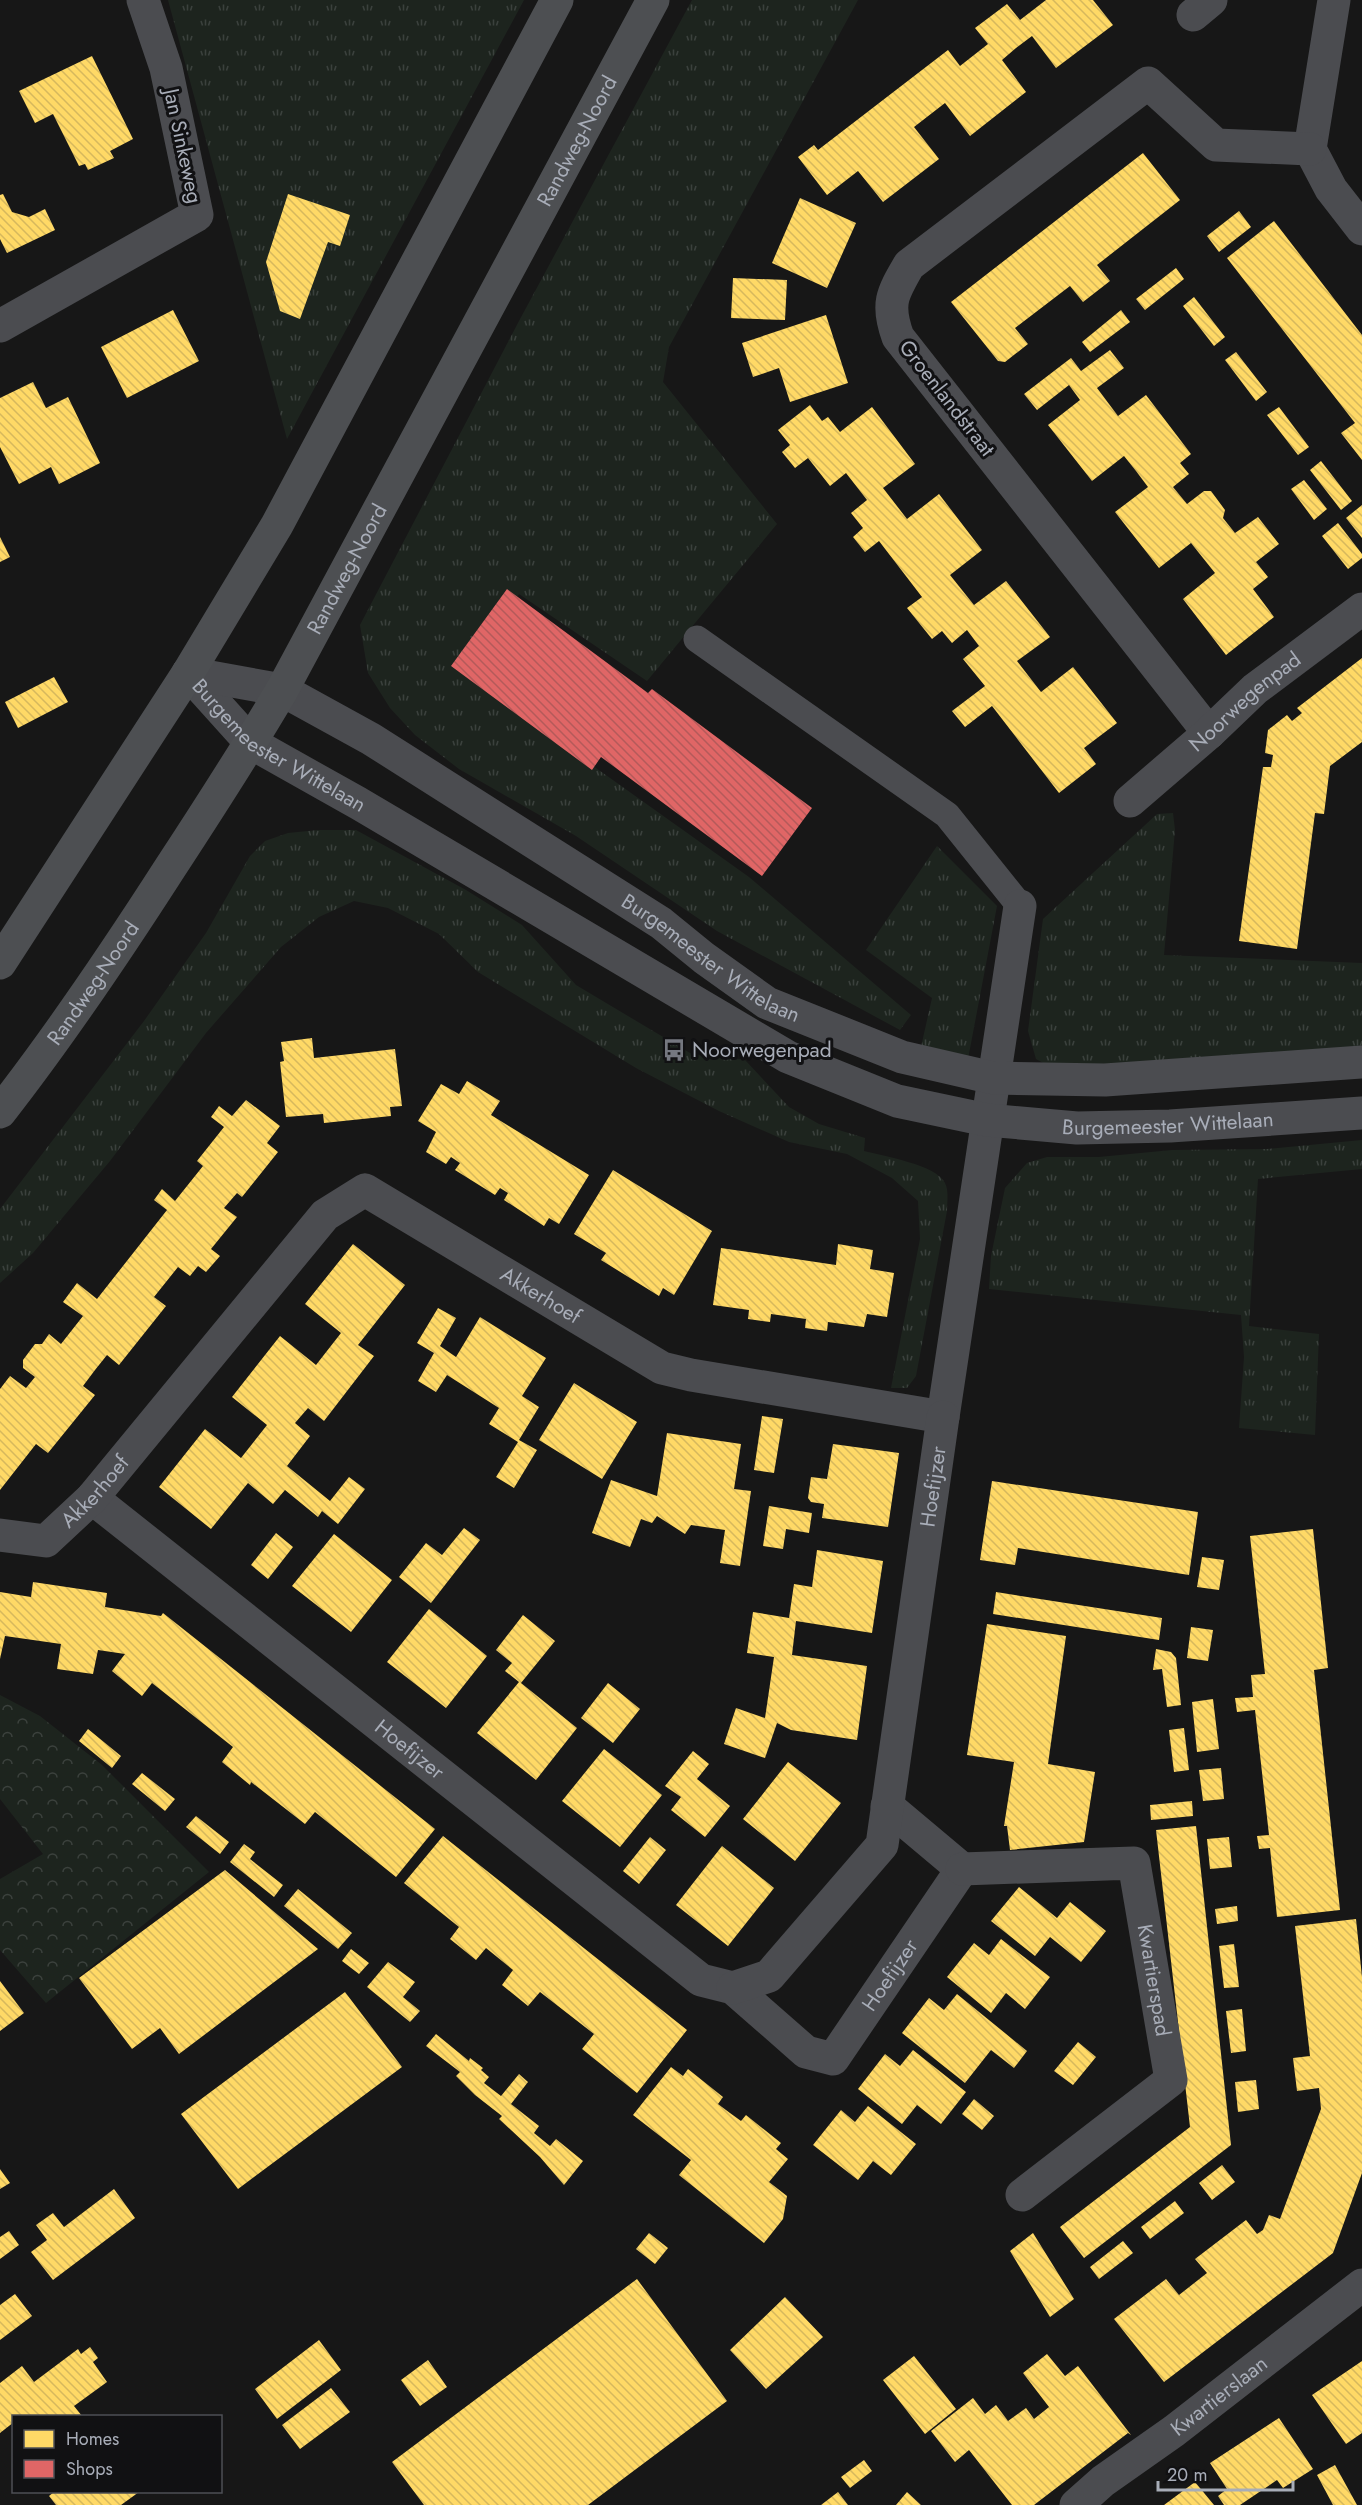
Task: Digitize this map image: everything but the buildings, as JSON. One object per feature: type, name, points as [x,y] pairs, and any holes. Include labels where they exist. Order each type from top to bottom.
[{"type":"main road","points":[[0,963],[188,673],[277,525],[557,0]]},
{"type":"main road","name":"Randweg-Noord","points":[[0,1112],[47,1052],[116,951],[251,743],[282,690],[653,0]]},
{"type":"street","name":"Jan Sinkeweg","points":[[0,326],[197,215],[166,68],[143,0]]},
{"type":"street","points":[[1334,0],[1310,149],[1331,189],[1362,229]]},
{"type":"street","name":"Groenlandstraat","points":[[1209,733],[898,337],[891,316],[894,292],[909,265],[1148,83],[1216,145],[1310,149]]},
{"type":"street","name":"Noorwegenpad","points":[[1130,801],[1209,733],[1255,689],[1362,609]]},
{"type":"street","name":"Burgemeester Wittelaan","points":[[188,673],[282,690],[371,738],[661,923],[704,958],[767,1003],[902,1057],[993,1078],[1105,1080],[1362,1062]]},
{"type":"street","name":"Burgemeester Wittelaan","points":[[188,673],[251,743],[358,803],[788,1057],[897,1101],[987,1120],[1077,1128],[1170,1126],[1362,1113]]},
{"type":"street","points":[[943,1417],[1020,906]]},
{"type":"street","name":"Akkerhoef","points":[[0,1535],[46,1541],[92,1498],[325,1215],[365,1190],[662,1368],[691,1375],[943,1417]]},
{"type":"street","name":"Hoefijzer","points":[[733,1988],[770,1976],[882,1845],[943,1417]]},
{"type":"street","name":"Hoefijzer","points":[[92,1498],[702,1980],[733,1988],[806,2052],[833,2059],[962,1869]]},
{"type":"street","points":[[887,1806],[962,1869]]},
{"type":"street","name":"Kwartierspad","points":[[962,1869],[1134,1863],[1171,2080],[1022,2194]]},
{"type":"street","name":"Kwartierslaan","points":[[1076,2505],[1103,2481],[1174,2431],[1362,2285]]},
{"type":"lane","points":[[697,639],[947,815],[1020,906]]},
{"type":"green space","points":[[168,0],[524,0],[287,439]]},
{"type":"green space","points":[[692,0],[858,0],[669,347],[663,382],[777,524],[647,681],[519,594],[464,674],[749,877],[911,1015],[900,1030],[717,931],[576,836],[459,769],[415,735],[390,708],[368,673],[360,625],[519,321]]},
{"type":"green space","points":[[1173,813],[1175,830],[1164,955],[1362,963],[1362,1049],[1058,1071],[1036,1059],[1028,1031],[1043,919],[1157,814]]},
{"type":"green space","points":[[356,830],[466,890],[522,925],[576,985],[690,1053],[706,1057],[745,1060],[789,1107],[819,1124],[865,1138],[864,1151],[921,1166],[940,1177],[947,1189],[947,1211],[916,1376],[907,1388],[891,1388],[920,1239],[918,1201],[892,1178],[847,1154],[789,1142],[719,1111],[636,1068],[478,972],[439,934],[388,908],[354,901],[319,917],[281,947],[206,1033],[110,1161],[33,1253],[0,1283],[0,1209],[144,1021],[206,933],[250,856],[265,841],[288,833]]},
{"type":"green space","points":[[937,846],[997,906],[968,1059],[921,1047],[932,998],[866,950]]},
{"type":"green space","points":[[1362,1140],[1362,1169],[1258,1179],[1249,1326],[1319,1334],[1315,1435],[1239,1428],[1244,1357],[1241,1315],[989,1289],[991,1256],[1005,1188],[1027,1163],[1047,1157],[1099,1157],[1172,1150],[1267,1149]]},
{"type":"green space","points":[[0,1695],[40,1716],[102,1765],[209,1872],[46,2003],[0,1950],[0,1879],[43,1854],[0,1799]]},
{"type":"place","name":"Noorwegenpad","points":[[674,1050]]}]
